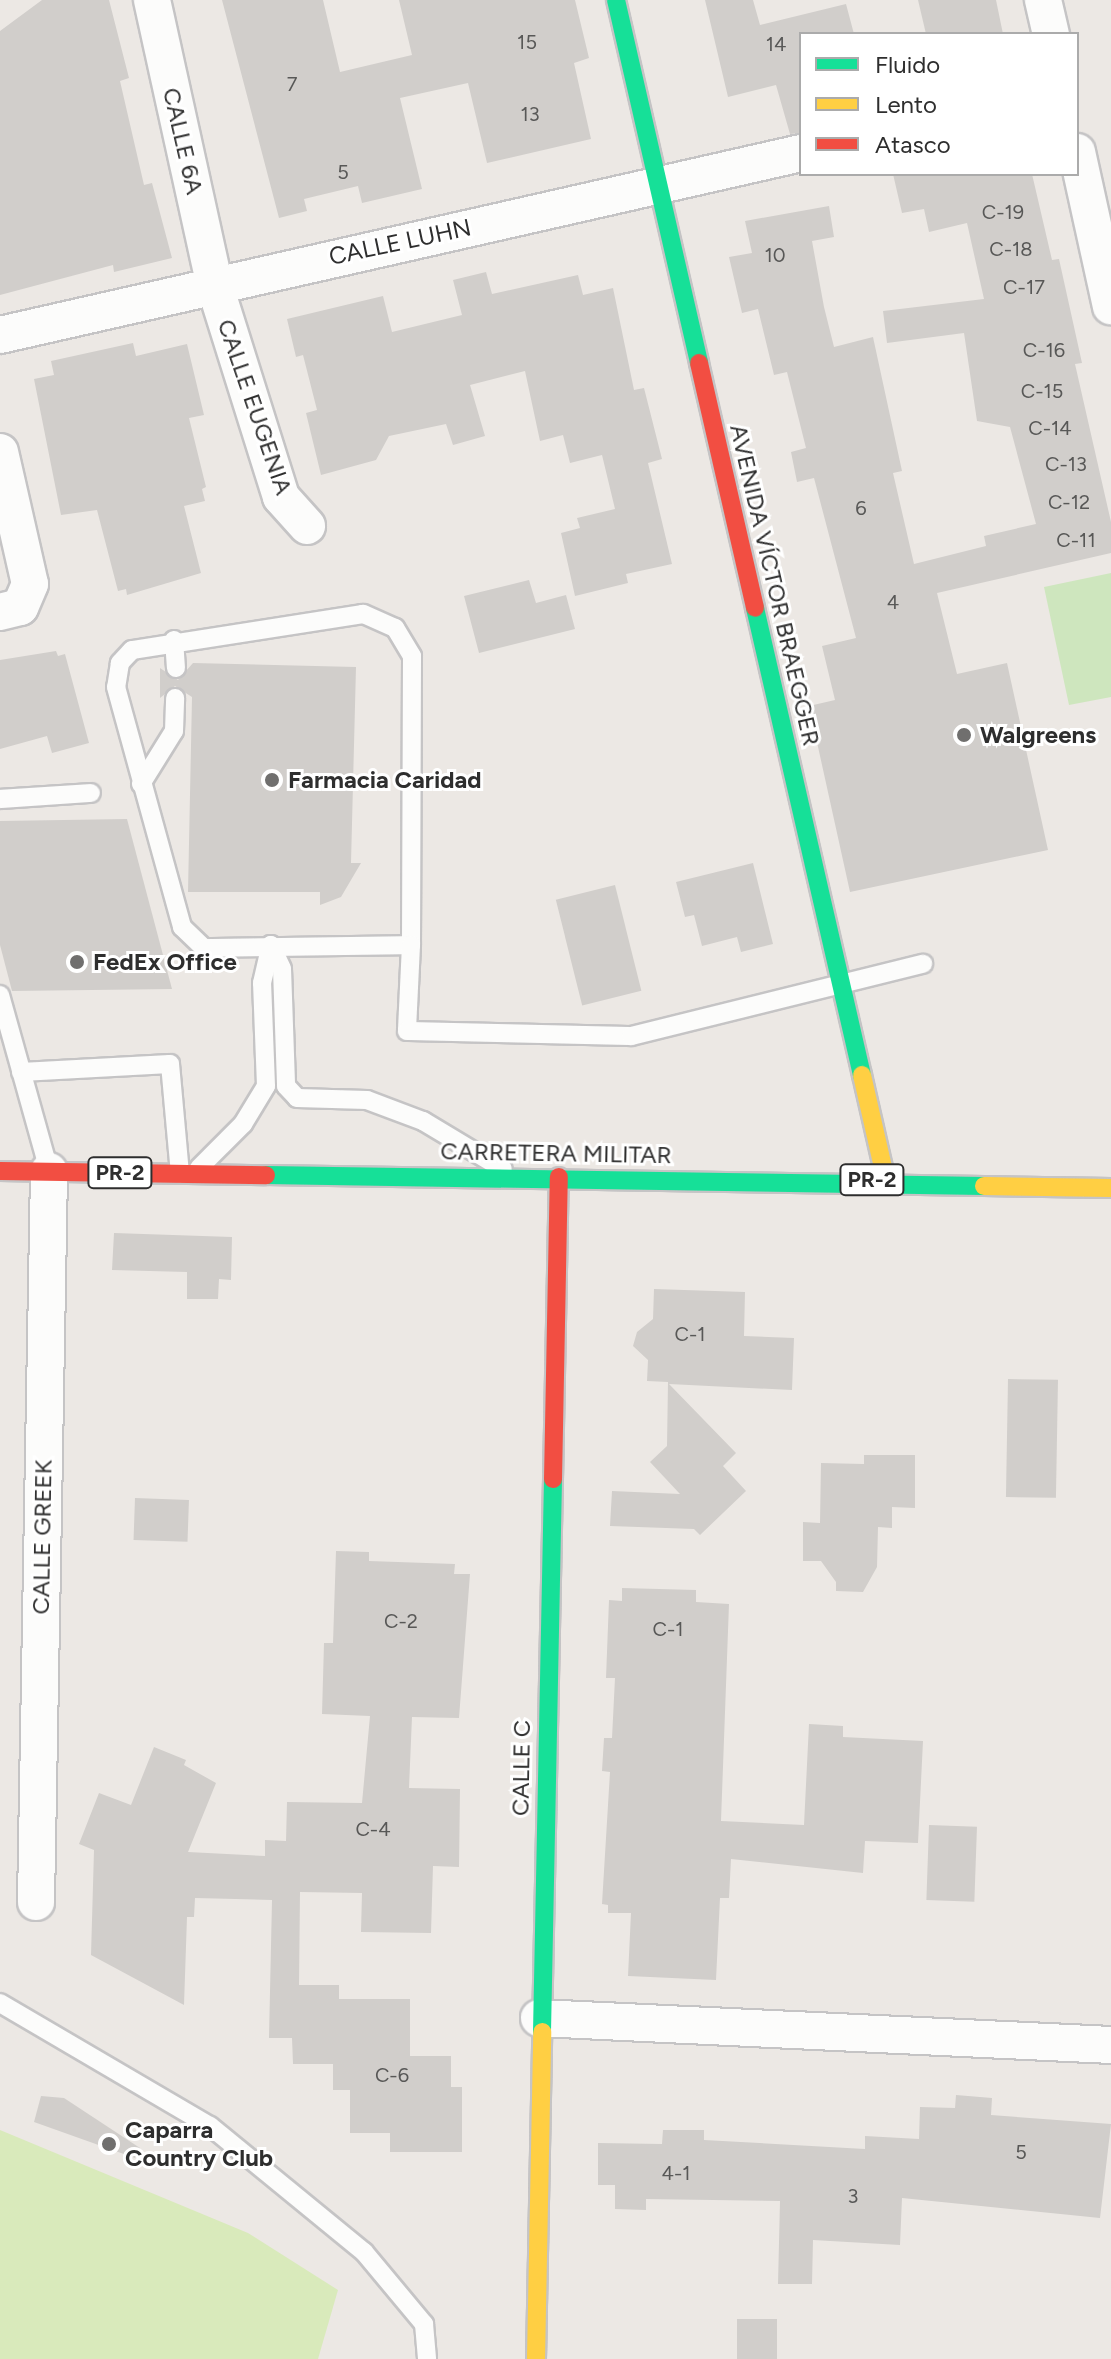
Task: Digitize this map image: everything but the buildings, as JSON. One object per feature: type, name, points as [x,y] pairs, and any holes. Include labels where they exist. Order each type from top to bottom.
[{"type":"street","name":"CALLE 6A","points":[[152,0],[214,283]]},
{"type":"street","name":"AVENIDA VÍCTOR BRAEGGER","points":[[616,0],[886,1181]]},
{"type":"street","points":[[1043,0],[1051,32]]},
{"type":"street","name":"CALLE LUHN","points":[[0,335],[214,283],[799,153]]},
{"type":"street","points":[[1079,161],[1111,306]]},
{"type":"street","name":"CALLE EUGENIA","points":[[214,283],[281,497],[307,526]]},
{"type":"street","points":[[0,452],[30,584],[20,607],[0,612]]},
{"type":"street","name":"CARRETERA MILITAR","points":[[0,1171],[886,1181],[1111,1188]]},
{"type":"street","name":"CALLE GREEK","points":[[36,1902],[49,1171]]},
{"type":"street","name":"CALLE C","points":[[536,2359],[539,2018],[559,1177]]},
{"type":"street","points":[[539,2018],[1111,2045]]},
{"type":"lane","points":[[411,945],[204,948],[182,927],[141,784],[115,677],[132,650],[174,640],[363,614],[395,628],[406,641],[412,696],[411,945],[407,1031],[631,1036],[840,981],[923,964]]},
{"type":"lane","points":[[174,640],[176,668]]},
{"type":"lane","points":[[141,784],[174,731],[175,698]]},
{"type":"lane","points":[[0,799],[91,793]]},
{"type":"lane","points":[[186,1175],[243,1124],[266,1086],[262,983],[271,945]]},
{"type":"lane","points":[[271,945],[282,969],[286,1086],[297,1098],[367,1100],[423,1121],[515,1177]]},
{"type":"lane","points":[[0,995],[49,1171]]},
{"type":"lane","points":[[21,1072],[170,1064],[186,1175]]},
{"type":"lane","points":[[0,2003],[210,2126],[364,2252],[424,2324],[427,2359]]},
{"type":"green space","points":[[1111,573],[1111,697],[1069,705],[1044,587]]},
{"type":"green space","points":[[0,2130],[248,2233],[338,2290],[318,2359],[0,2359]]},
{"type":"traffic: fast","points":[[616,0],[699,363]]},
{"type":"traffic: fast","points":[[755,608],[862,1075]]},
{"type":"traffic: fast","points":[[266,1175],[984,1186]]},
{"type":"traffic: fast","points":[[542,2032],[553,1479]]},
{"type":"traffic: slow","points":[[862,1075],[886,1181]]},
{"type":"traffic: slow","points":[[984,1186],[1111,1188]]},
{"type":"traffic: slow","points":[[536,2359],[542,2032]]},
{"type":"traffic: jam","points":[[699,363],[755,608]]},
{"type":"traffic: jam","points":[[0,1171],[266,1175]]},
{"type":"traffic: jam","points":[[553,1479],[559,1177]]},
{"type":"place","name":"Walgreens","points":[[964,735]]},
{"type":"place","name":"Farmacia Caridad","points":[[272,780]]},
{"type":"place","name":"FedEx Office","points":[[77,962]]},
{"type":"place","name":"Caparra Country Club","points":[[109,2144]]}]
